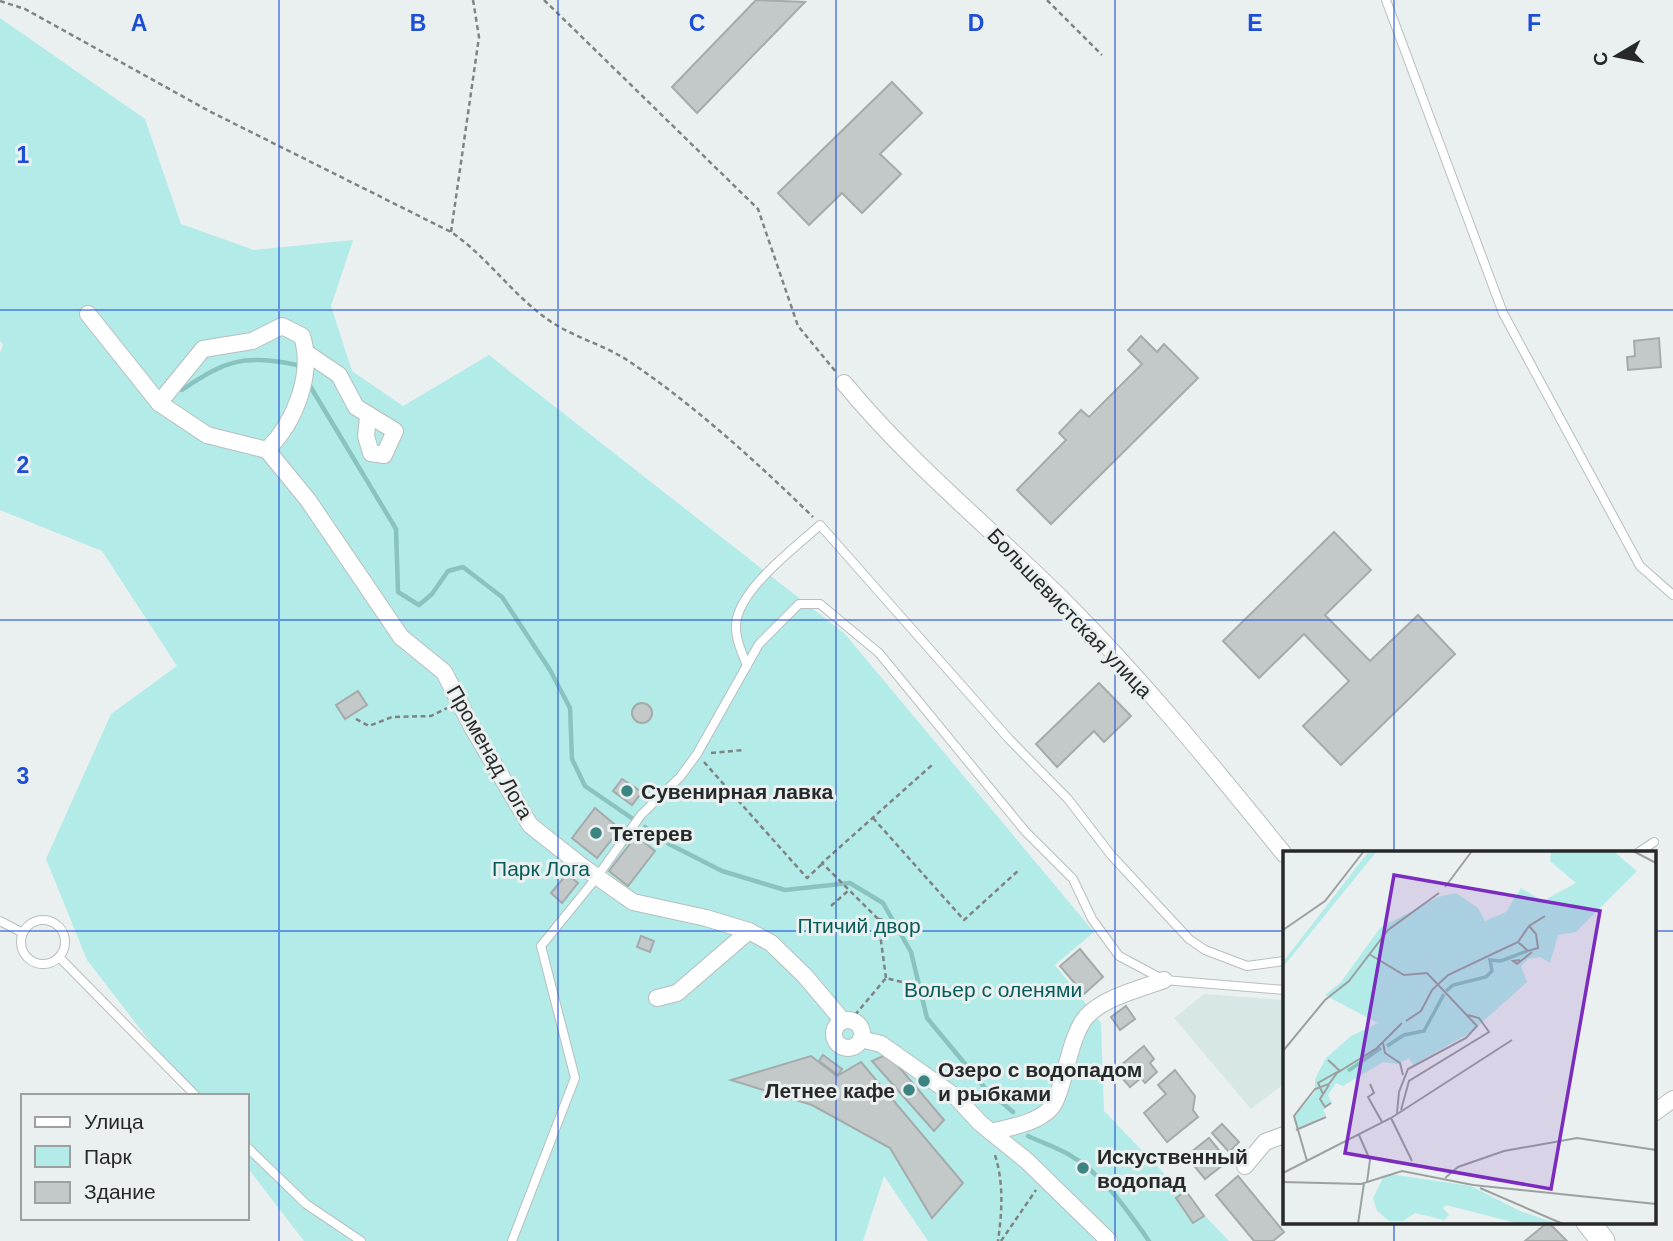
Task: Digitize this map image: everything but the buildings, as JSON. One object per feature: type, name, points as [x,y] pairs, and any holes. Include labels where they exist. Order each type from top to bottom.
[{"type":"street","points":[[88,314],[159,403],[207,435],[267,450],[285,431],[306,379],[308,354],[302,336],[282,326],[252,341],[202,349],[159,403]]},
{"type":"street","points":[[308,354],[339,375],[356,407],[368,417]]},
{"type":"street","name":"Большевистская улица","points":[[845,383],[878,424],[1061,598],[1207,758],[1283,853]]},
{"type":"street","name":"Променад Лога","points":[[267,450],[308,500],[401,637],[444,672],[530,825],[633,901],[748,931],[771,943],[847,1020]]},
{"type":"street","points":[[657,998],[677,993],[748,931]]},
{"type":"street","points":[[991,1132],[1031,1121],[1052,1107],[1073,1044],[1085,1019],[1095,1009],[1164,980]]},
{"type":"street","points":[[847,1020],[861,1029],[861,1039],[850,1047],[838,1044],[834,1032],[847,1020]]},
{"type":"street","points":[[861,1039],[881,1044],[956,1097],[1109,1241]]},
{"type":"street","points":[[1656,1112],[1673,1099]]},
{"type":"street","points":[[1245,1166],[1265,1142],[1283,1135]]},
{"type":"lane","points":[[1386,0],[1503,313],[1640,566],[1673,595]]},
{"type":"lane","points":[[747,666],[737,637],[736,620],[749,595],[820,525],[1009,739],[1068,799],[1111,855],[1189,939],[1205,950],[1247,966],[1283,961]]},
{"type":"lane","points":[[512,1241],[575,1078],[541,946],[597,877],[641,815],[680,777],[697,754],[759,644],[799,604],[820,604],[879,653],[1026,831],[1073,878],[1091,919],[1119,956],[1164,980],[1283,990]]},
{"type":"lane","points":[[1640,851],[1654,842]]},
{"type":"lane","points":[[40,920],[55,923],[64,935],[59,957],[47,964],[33,962],[21,946],[23,933],[33,922],[40,920]]},
{"type":"lane","points":[[0,921],[23,933]]},
{"type":"lane","points":[[59,957],[194,1094]]},
{"type":"lane","points":[[248,1148],[306,1204],[361,1241]]},
{"type":"path","points":[[451,232],[479,37],[473,0]]},
{"type":"path","points":[[544,0],[758,209],[798,326],[845,383]]},
{"type":"path","points":[[1047,0],[1102,55]]},
{"type":"path","points":[[0,1],[25,9],[209,111],[451,232],[474,247],[548,319],[574,336],[631,362],[740,449],[820,525]]},
{"type":"path","points":[[356,719],[369,726],[391,717],[431,716],[459,702]]},
{"type":"path","points":[[697,754],[743,750]]},
{"type":"path","points":[[697,754],[807,878],[932,765]]},
{"type":"path","points":[[873,818],[964,920],[1019,870]]},
{"type":"path","points":[[822,863],[878,919],[922,926]]},
{"type":"path","points":[[831,906],[849,890]]},
{"type":"path","points":[[878,919],[886,978]]},
{"type":"path","points":[[886,978],[913,985]]},
{"type":"path","points":[[847,1020],[886,978]]},
{"type":"path","points":[[991,1132],[989,1141],[1000,1171],[1000,1241]]},
{"type":"path","points":[[1000,1241],[1043,1178]]},
{"type":"shaded area","points":[[1204,994],[1283,1000],[1283,1085],[1251,1109],[1174,1018]]},
{"type":"green space","name":"Парк Лога","points":[[0,18],[145,119],[181,224],[254,250],[353,240],[331,306],[352,371],[403,406],[489,355],[845,634],[1094,932],[1055,965],[1101,1023],[1104,1111],[1229,1241],[928,1241],[884,1176],[863,1241],[304,1241],[248,1168],[248,1094],[190,1094],[87,960],[46,859],[111,714],[177,666],[102,551],[0,510],[0,353],[3,345],[0,341]]},
{"type":"waterway","points":[[182,390],[211,372],[236,362],[279,362],[297,365],[301,371]]},
{"type":"waterway","points":[[307,381],[396,529],[398,592],[419,605],[432,594],[448,571],[463,567],[502,597],[550,670],[570,708],[572,759],[585,786],[633,819]]},
{"type":"waterway","points":[[645,827],[669,844],[722,871],[785,890],[850,883],[883,903],[911,952],[927,1018],[985,1088],[1013,1112]]},
{"type":"waterway","points":[[1028,1136],[1068,1154],[1092,1171],[1113,1193],[1149,1241]]},
{"type":"place","name":"Сувенирная лавка","points":[[627,791]]},
{"type":"place","name":"Тетерев","points":[[596,833]]},
{"type":"place","name":"Озеро с водопадом и рыбками","points":[[924,1081]]},
{"type":"place","name":"Летнее кафе","points":[[909,1090]]},
{"type":"place","name":"Искуственный водопад","points":[[1083,1168]]},
{"type":"park label","name":"Птичий двор","points":[[859,925]]},
{"type":"park label","name":"Вольер с оленями","points":[[993,989]]}]
